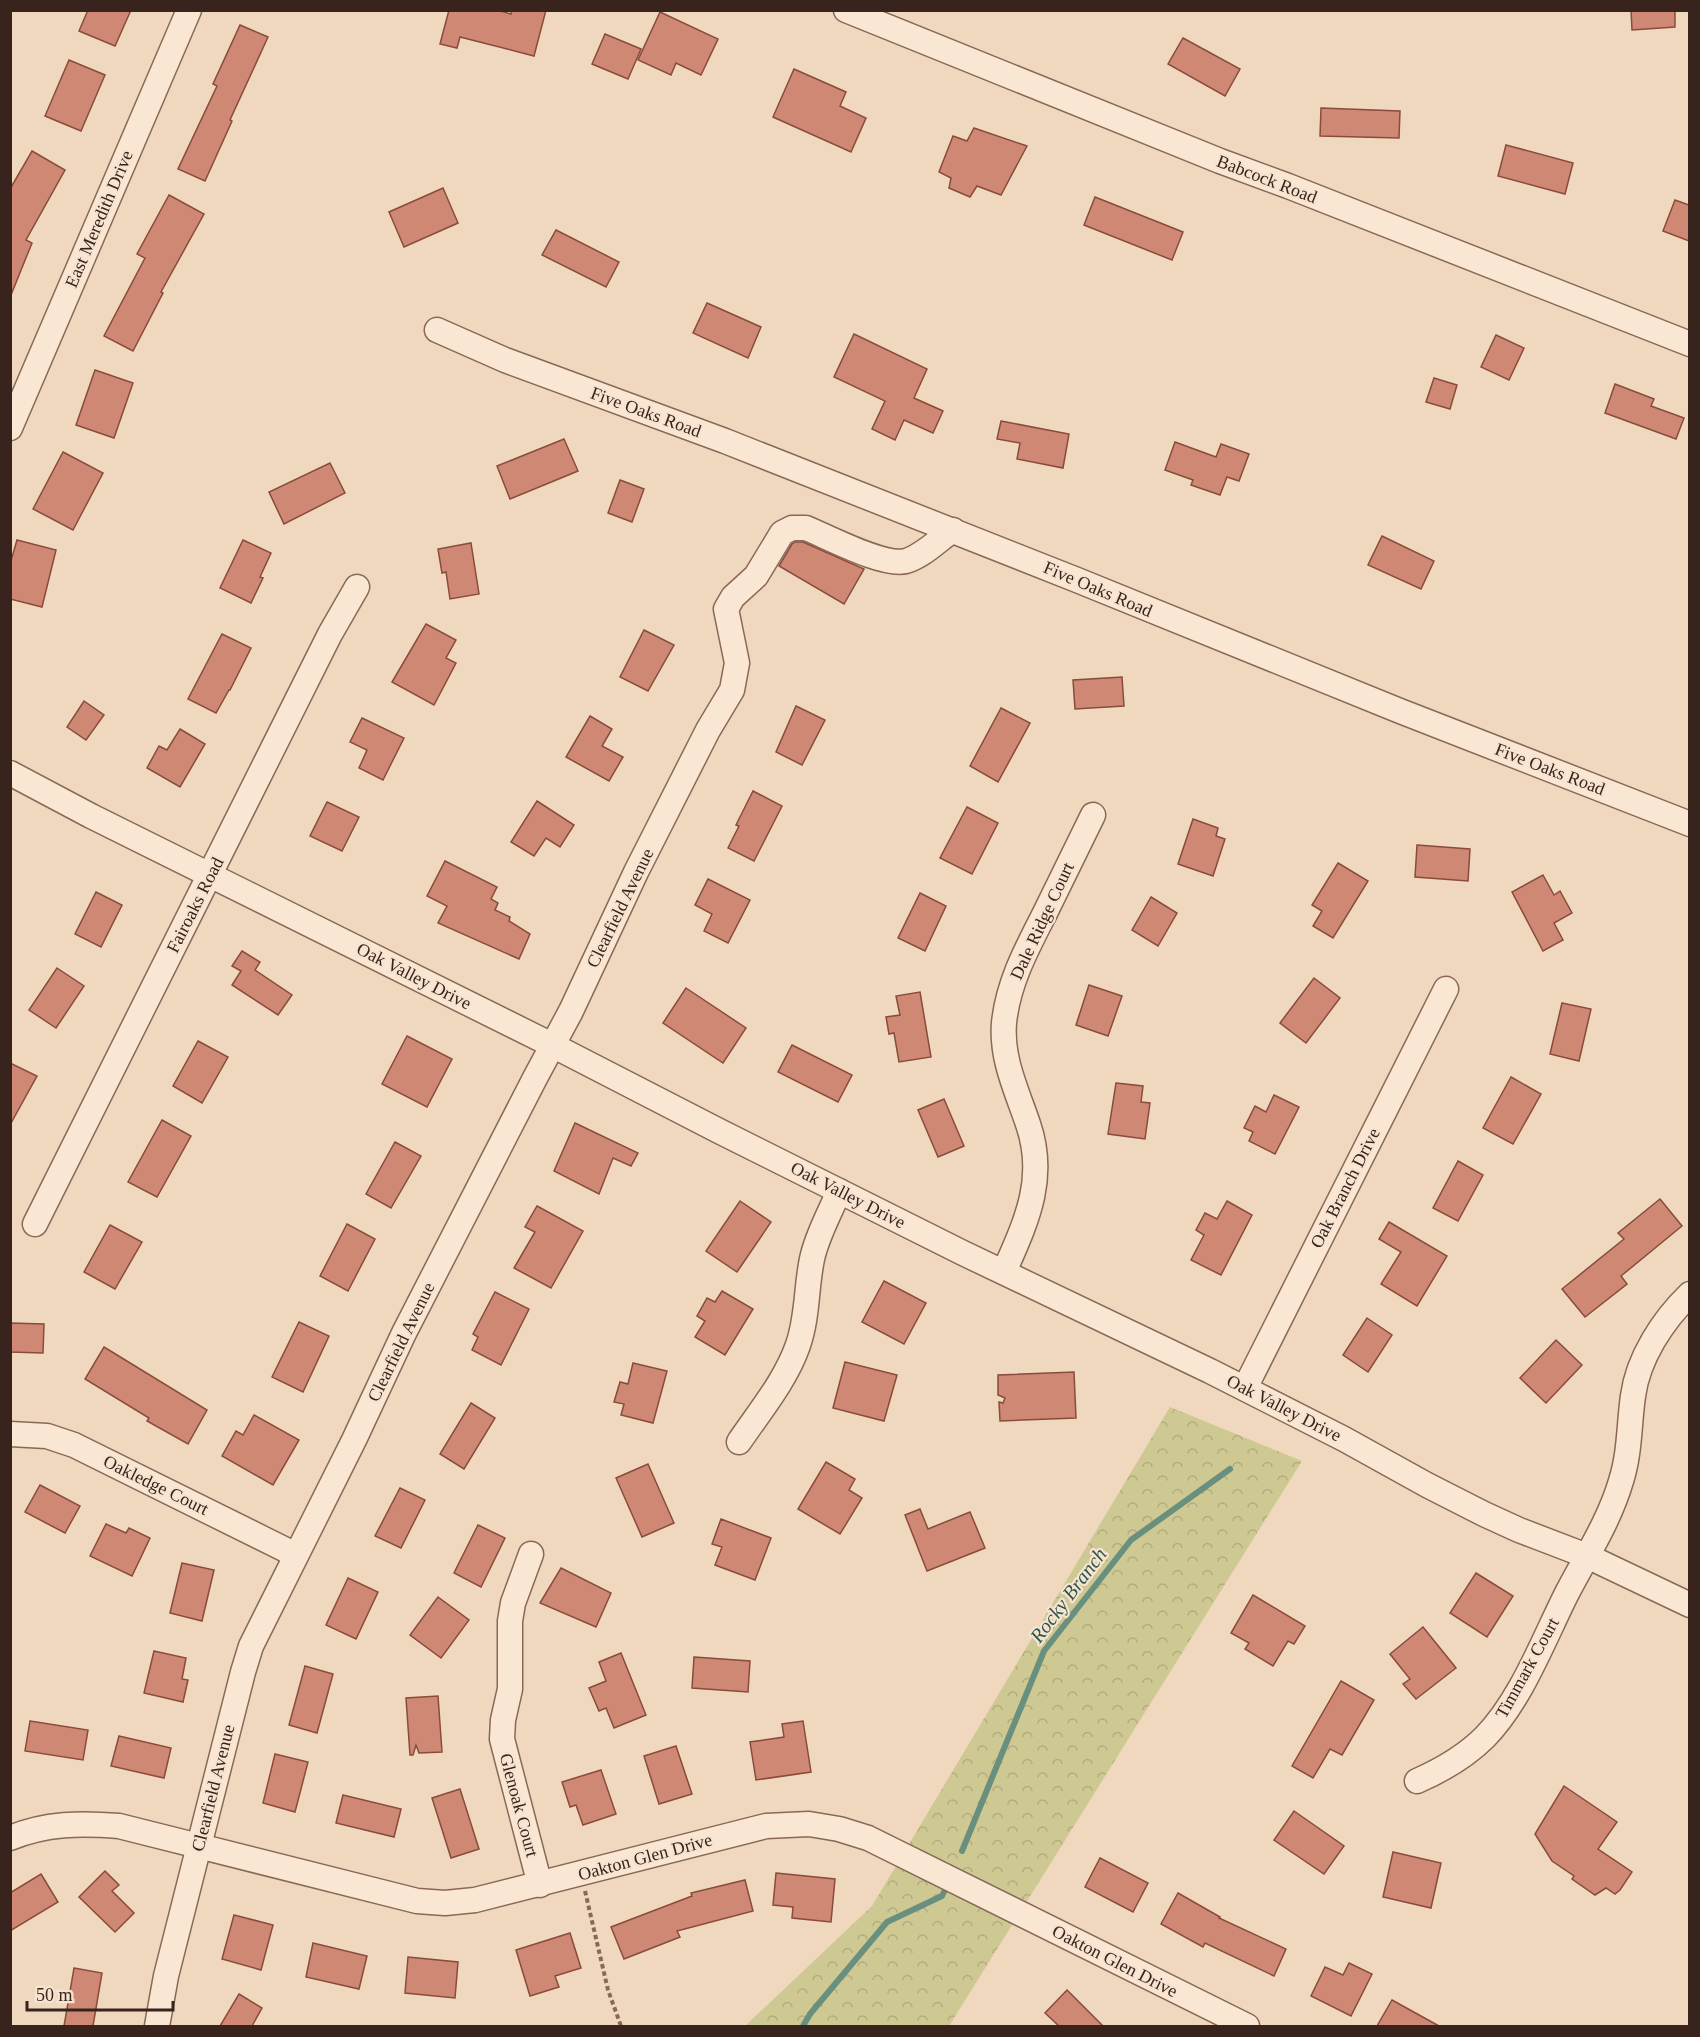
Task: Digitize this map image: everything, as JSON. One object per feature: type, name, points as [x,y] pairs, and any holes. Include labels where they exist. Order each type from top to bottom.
[{"type":"street","name":"East Meredith Drive","points":[[10,428],[189,10]]},
{"type":"street","name":"Babcock Road","points":[[846,10],[1210,157],[1689,344]]},
{"type":"street","name":"Five Oaks Road","points":[[437,330],[505,360],[725,441],[952,530],[1400,711],[1689,824]]},
{"type":"street","name":"Clearfield Avenue","points":[[158,2026],[166,1976],[198,1845],[251,1646],[354,1440],[404,1333],[571,1011],[646,852],[708,730],[732,690],[737,663],[726,609],[733,597],[747,587],[756,576],[782,533],[792,528],[806,528],[886,562],[905,561],[952,530]]},
{"type":"street","name":"Fairoaks Road","points":[[35,1224],[330,634],[357,587]]},
{"type":"street","name":"Oak Valley Drive","points":[[10,773],[91,816],[552,1045],[719,1131],[1245,1388],[1344,1438],[1484,1514],[1587,1556],[1689,1605]]},
{"type":"street","name":"Dale Ridge Court","points":[[1004,1272],[1031,1208],[1035,1183],[1035,1155],[1029,1126],[1010,1075],[1005,1051],[1004,1024],[1008,998],[1017,968],[1093,815]]},
{"type":"street","name":"Oak Branch Drive","points":[[1245,1388],[1446,989]]},
{"type":"street","points":[[739,1442],[785,1374],[798,1346],[806,1316],[812,1259],[840,1191]]},
{"type":"street","name":"Timmark Court","points":[[1417,1781],[1442,1770],[1467,1754],[1487,1736],[1510,1704],[1536,1658],[1611,1510],[1622,1479],[1628,1450],[1633,1393],[1639,1371],[1649,1349],[1666,1322],[1689,1294]]},
{"type":"street","name":"Oakledge Court","points":[[10,1434],[47,1436],[74,1444],[296,1555]]},
{"type":"street","name":"Glenoak Court","points":[[531,1554],[513,1603],[510,1621],[510,1689],[503,1720],[504,1750],[540,1885]]},
{"type":"street","name":"Oakton Glen Drive","points":[[10,1838],[54,1825],[86,1823],[119,1826],[417,1900],[445,1903],[475,1900],[540,1885],[766,1826],[808,1824],[839,1829],[868,1838],[1247,2026]]},
{"type":"path","points":[[582,1874],[608,1990],[621,2026]]},
{"type":"green space","points":[[1170,1407],[1302,1461],[949,2026],[745,2026],[872,1906]]},
{"type":"building","points":[[88,10],[131,10],[115,46],[79,31]]},
{"type":"building","points":[[449,10],[497,10],[511,14],[512,10],[546,10],[534,56],[460,37],[457,48],[440,44]]},
{"type":"building","points":[[1631,10],[1675,10],[1675,27],[1632,30]]},
{"type":"building","points":[[660,12],[718,39],[701,75],[676,63],[671,75],[638,60]]},
{"type":"building","points":[[240,25],[268,37],[205,181],[178,169],[217,86],[213,84]]},
{"type":"building","points":[[605,34],[641,49],[628,79],[592,64]]},
{"type":"building","points":[[1183,38],[1240,69],[1225,96],[1168,64]]},
{"type":"building","points":[[69,60],[105,75],[81,131],[45,116]]},
{"type":"building","points":[[794,69],[846,92],[840,106],[866,118],[851,152],[773,117]]},
{"type":"building","points":[[1321,108],[1400,111],[1399,138],[1320,136]]},
{"type":"building","points":[[974,128],[1027,146],[1001,195],[977,186],[970,197],[949,188],[951,178],[939,172],[953,136],[967,141]]},
{"type":"building","points":[[1506,145],[1573,163],[1565,194],[1498,176]]},
{"type":"building","points":[[32,151],[65,170],[26,240],[32,243],[11,295],[10,189]]},
{"type":"building","points":[[443,188],[458,223],[404,247],[389,212]]},
{"type":"building","points":[[169,195],[204,214],[161,292],[163,293],[133,351],[104,336],[145,258],[137,254]]},
{"type":"building","points":[[1095,197],[1183,232],[1172,260],[1084,225]]},
{"type":"building","points":[[1675,200],[1689,205],[1689,241],[1663,231]]},
{"type":"building","points":[[556,230],[619,262],[606,287],[542,255]]},
{"type":"building","points":[[707,303],[761,327],[748,358],[693,333]]},
{"type":"building","points":[[854,334],[927,369],[914,398],[943,411],[933,433],[904,420],[895,440],[872,429],[885,401],[834,377]]},
{"type":"building","points":[[1496,335],[1524,348],[1509,380],[1481,367]]},
{"type":"building","points":[[95,370],[133,383],[114,438],[76,425]]},
{"type":"building","points":[[1434,378],[1457,385],[1450,409],[1426,402]]},
{"type":"building","points":[[1615,384],[1654,399],[1651,406],[1684,418],[1676,439],[1605,413]]},
{"type":"building","points":[[1001,421],[1069,434],[1063,468],[1017,459],[1020,443],[997,439]]},
{"type":"building","points":[[564,439],[578,471],[510,499],[497,466]]},
{"type":"building","points":[[1175,442],[1216,457],[1221,444],[1249,454],[1239,481],[1227,477],[1220,495],[1191,485],[1193,480],[1165,470]]},
{"type":"building","points":[[63,452],[103,473],[73,530],[33,509]]},
{"type":"building","points":[[330,463],[345,493],[284,524],[269,492]]},
{"type":"building","points":[[620,480],[644,489],[632,522],[608,513]]},
{"type":"building","points":[[1382,536],[1434,561],[1421,589],[1368,565]]},
{"type":"building","points":[[17,540],[56,550],[42,607],[10,599],[10,564]]},
{"type":"building","points":[[243,540],[271,553],[260,577],[263,578],[251,603],[220,588]]},
{"type":"building","points":[[795,542],[803,542],[864,569],[844,604],[779,566]]},
{"type":"building","points":[[471,543],[479,594],[450,599],[446,572],[442,573],[438,549]]},
{"type":"building","points":[[426,624],[456,640],[446,658],[456,663],[434,705],[392,682]]},
{"type":"building","points":[[644,630],[674,645],[648,691],[620,677]]},
{"type":"building","points":[[222,634],[251,648],[216,713],[188,699]]},
{"type":"building","points":[[1122,677],[1124,706],[1075,709],[1073,680]]},
{"type":"building","points":[[84,701],[104,715],[86,740],[67,727]]},
{"type":"building","points":[[796,706],[825,720],[802,765],[776,752]]},
{"type":"building","points":[[1001,708],[1030,723],[998,782],[970,766]]},
{"type":"building","points":[[590,716],[612,729],[602,746],[623,757],[609,781],[566,757]]},
{"type":"building","points":[[362,718],[404,738],[383,780],[359,768],[367,750],[350,742]]},
{"type":"building","points":[[180,729],[205,744],[180,787],[147,768],[159,746],[167,750]]},
{"type":"building","points":[[753,791],[782,806],[754,861],[728,848],[739,826],[736,825]]},
{"type":"building","points":[[537,801],[574,825],[560,847],[546,838],[534,856],[511,842]]},
{"type":"building","points":[[327,802],[359,817],[342,851],[310,836]]},
{"type":"building","points":[[967,807],[998,823],[972,874],[940,858]]},
{"type":"building","points":[[1193,819],[1218,828],[1216,836],[1225,839],[1213,876],[1178,864]]},
{"type":"building","points":[[1417,845],[1470,849],[1468,881],[1415,877]]},
{"type":"building","points":[[445,861],[497,887],[491,899],[498,903],[495,910],[510,917],[509,921],[530,934],[519,959],[438,923],[447,906],[427,896]]},
{"type":"building","points":[[1338,863],[1368,881],[1333,938],[1313,926],[1322,911],[1312,905]]},
{"type":"building","points":[[1543,875],[1554,895],[1560,891],[1572,913],[1554,923],[1563,940],[1543,951],[1512,892]]},
{"type":"building","points":[[708,879],[750,900],[728,943],[704,931],[712,914],[695,905]]},
{"type":"building","points":[[96,892],[122,905],[101,947],[75,934]]},
{"type":"building","points":[[920,893],[946,906],[925,951],[898,938]]},
{"type":"building","points":[[1151,897],[1177,913],[1158,946],[1132,930]]},
{"type":"building","points":[[242,951],[260,962],[255,970],[292,995],[278,1015],[232,985],[241,971],[232,966]]},
{"type":"building","points":[[57,968],[84,986],[56,1028],[29,1010]]},
{"type":"building","points":[[1314,978],[1340,998],[1306,1043],[1280,1023]]},
{"type":"building","points":[[1089,985],[1122,996],[1108,1036],[1076,1025]]},
{"type":"building","points":[[686,988],[746,1028],[723,1063],[663,1023]]},
{"type":"building","points":[[920,992],[931,1057],[899,1062],[894,1033],[889,1034],[886,1017],[900,1015],[896,996]]},
{"type":"building","points":[[1562,1003],[1591,1009],[1579,1061],[1550,1054]]},
{"type":"building","points":[[407,1036],[452,1059],[427,1107],[382,1084]]},
{"type":"building","points":[[198,1041],[228,1057],[202,1103],[173,1086]]},
{"type":"building","points":[[792,1045],[852,1075],[838,1102],[778,1072]]},
{"type":"building","points":[[10,1063],[37,1076],[10,1125]]},
{"type":"building","points":[[1511,1077],[1541,1094],[1513,1144],[1483,1128]]},
{"type":"building","points":[[1116,1083],[1143,1086],[1141,1102],[1150,1103],[1145,1139],[1108,1134]]},
{"type":"building","points":[[1274,1095],[1299,1107],[1275,1154],[1249,1141],[1253,1132],[1244,1128],[1255,1106],[1266,1112]]},
{"type":"building","points":[[944,1099],[964,1146],[938,1157],[918,1110]]},
{"type":"building","points":[[162,1120],[191,1136],[157,1197],[128,1182]]},
{"type":"building","points":[[575,1123],[638,1153],[631,1166],[613,1158],[599,1194],[554,1171]]},
{"type":"building","points":[[395,1142],[421,1156],[391,1208],[366,1194]]},
{"type":"building","points":[[1458,1161],[1483,1175],[1458,1221],[1433,1208]]},
{"type":"building","points":[[1660,1199],[1682,1226],[1621,1276],[1627,1284],[1585,1317],[1562,1289],[1624,1239],[1618,1233]]},
{"type":"building","points":[[740,1201],[771,1222],[737,1272],[706,1251]]},
{"type":"building","points":[[1227,1201],[1252,1215],[1221,1275],[1191,1260],[1204,1235],[1196,1230],[1205,1213],[1217,1219]]},
{"type":"building","points":[[537,1206],[583,1231],[551,1288],[514,1268],[535,1232],[525,1227]]},
{"type":"building","points":[[1389,1222],[1447,1256],[1417,1306],[1381,1284],[1401,1252],[1379,1239]]},
{"type":"building","points":[[347,1224],[375,1239],[348,1291],[320,1276]]},
{"type":"building","points":[[110,1225],[142,1242],[115,1289],[84,1272]]},
{"type":"building","points":[[884,1281],[926,1303],[904,1344],[862,1322]]},
{"type":"building","points":[[722,1291],[753,1309],[725,1355],[695,1337],[705,1321],[697,1316],[707,1298],[715,1302]]},
{"type":"building","points":[[495,1292],[529,1309],[501,1365],[472,1350],[478,1337],[473,1334]]},
{"type":"building","points":[[1367,1318],[1392,1335],[1368,1372],[1343,1355]]},
{"type":"building","points":[[299,1322],[329,1336],[303,1392],[272,1377]]},
{"type":"building","points":[[10,1323],[44,1324],[43,1353],[10,1352]]},
{"type":"building","points":[[1556,1340],[1582,1365],[1546,1403],[1520,1378]]},
{"type":"building","points":[[104,1347],[207,1410],[188,1444],[147,1421],[149,1418],[85,1379]]},
{"type":"building","points":[[845,1362],[897,1375],[884,1421],[833,1408]]},
{"type":"building","points":[[633,1363],[667,1371],[653,1423],[621,1415],[624,1404],[614,1402],[620,1382],[628,1384]]},
{"type":"building","points":[[1074,1372],[1076,1418],[1000,1421],[999,1402],[1003,1403],[1005,1398],[998,1395],[998,1375]]},
{"type":"building","points":[[471,1403],[495,1418],[464,1469],[440,1454]]},
{"type":"building","points":[[254,1415],[299,1440],[273,1485],[222,1456],[236,1431],[243,1435]]},
{"type":"building","points":[[826,1462],[855,1479],[849,1490],[862,1498],[840,1534],[798,1509]]},
{"type":"building","points":[[648,1464],[674,1523],[642,1537],[616,1478]]},
{"type":"building","points":[[40,1485],[80,1506],[65,1533],[25,1512]]},
{"type":"building","points":[[400,1488],[425,1500],[401,1548],[375,1536]]},
{"type":"building","points":[[920,1509],[928,1529],[970,1512],[985,1548],[927,1571],[905,1515]]},
{"type":"building","points":[[721,1519],[771,1538],[755,1580],[715,1565],[722,1547],[712,1544]]},
{"type":"building","points":[[106,1524],[126,1533],[129,1528],[150,1538],[132,1576],[90,1556]]},
{"type":"building","points":[[478,1525],[505,1538],[481,1587],[454,1573]]},
{"type":"building","points":[[182,1563],[214,1570],[202,1621],[170,1613]]},
{"type":"building","points":[[561,1568],[611,1593],[596,1627],[540,1603]]},
{"type":"building","points":[[1476,1573],[1513,1596],[1487,1637],[1450,1613]]},
{"type":"building","points":[[348,1578],[378,1592],[356,1639],[326,1625]]},
{"type":"building","points":[[1253,1595],[1305,1626],[1294,1644],[1288,1641],[1273,1666],[1245,1649],[1249,1643],[1231,1633]]},
{"type":"building","points":[[438,1597],[469,1620],[441,1658],[410,1635]]},
{"type":"building","points":[[1423,1627],[1456,1668],[1416,1699],[1403,1684],[1410,1679],[1390,1654]]},
{"type":"building","points":[[154,1651],[186,1658],[182,1679],[188,1680],[183,1702],[144,1693]]},
{"type":"building","points":[[621,1653],[646,1715],[614,1728],[606,1708],[599,1711],[589,1688],[606,1681],[599,1662]]},
{"type":"building","points":[[694,1657],[750,1661],[748,1692],[692,1688]]},
{"type":"building","points":[[305,1666],[333,1674],[317,1733],[289,1725]]},
{"type":"building","points":[[1341,1681],[1374,1700],[1342,1755],[1330,1749],[1313,1778],[1292,1766]]},
{"type":"building","points":[[438,1696],[442,1752],[419,1753],[416,1745],[413,1755],[410,1755],[406,1698]]},
{"type":"building","points":[[30,1721],[88,1730],[83,1760],[25,1751]]},
{"type":"building","points":[[803,1721],[811,1772],[756,1780],[750,1742],[784,1737],[782,1724]]},
{"type":"building","points":[[119,1736],[171,1748],[164,1778],[111,1766]]},
{"type":"building","points":[[676,1746],[692,1794],[659,1804],[644,1756]]},
{"type":"building","points":[[275,1754],[308,1762],[295,1812],[263,1803]]},
{"type":"building","points":[[601,1770],[616,1814],[583,1825],[576,1805],[570,1807],[562,1782]]},
{"type":"building","points":[[1564,1786],[1617,1822],[1598,1849],[1632,1872],[1615,1894],[1606,1888],[1595,1895],[1572,1879],[1574,1876],[1552,1861],[1535,1834]]},
{"type":"building","points":[[460,1789],[479,1849],[451,1858],[432,1798]]},
{"type":"building","points":[[343,1795],[401,1809],[394,1837],[336,1823]]},
{"type":"building","points":[[1294,1811],[1344,1846],[1324,1874],[1274,1840]]},
{"type":"building","points":[[1393,1852],[1441,1863],[1431,1908],[1383,1897]]},
{"type":"building","points":[[1100,1858],[1148,1883],[1133,1912],[1085,1887]]},
{"type":"building","points":[[105,1871],[119,1885],[112,1891],[134,1913],[115,1932],[79,1897]]},
{"type":"building","points":[[776,1873],[835,1879],[831,1922],[792,1918],[793,1907],[773,1905]]},
{"type":"building","points":[[41,1874],[58,1902],[10,1931],[10,1893]]},
{"type":"building","points":[[745,1880],[753,1911],[677,1931],[680,1937],[624,1959],[611,1927],[692,1896],[691,1893]]},
{"type":"building","points":[[1178,1893],[1219,1918],[1286,1949],[1274,1976],[1205,1943],[1203,1947],[1161,1924]]},
{"type":"building","points":[[234,1915],[273,1925],[261,1970],[222,1959]]},
{"type":"building","points":[[570,1933],[581,1968],[555,1976],[559,1987],[530,1996],[516,1950]]},
{"type":"building","points":[[313,1943],[367,1956],[359,1989],[306,1977]]},
{"type":"building","points":[[408,1957],[458,1962],[455,1998],[405,1993]]},
{"type":"building","points":[[1349,1963],[1372,1974],[1351,2016],[1311,1996],[1325,1967],[1343,1975]]},
{"type":"building","points":[[74,1968],[102,1973],[93,2026],[64,2026]]},
{"type":"building","points":[[1067,1990],[1103,2026],[1059,2026],[1045,2013]]},
{"type":"building","points":[[239,1994],[262,2008],[252,2026],[220,2026]]},
{"type":"building","points":[[1392,2000],[1439,2026],[1377,2026]]},
{"type":"waterway","name":"Rocky Branch","points":[[962,1851],[1044,1651],[1131,1540],[1230,1469]]},
{"type":"waterway","name":"Rocky Branch","points":[[803,2026],[810,2014],[887,1922],[942,1896],[948,1884]]}]
